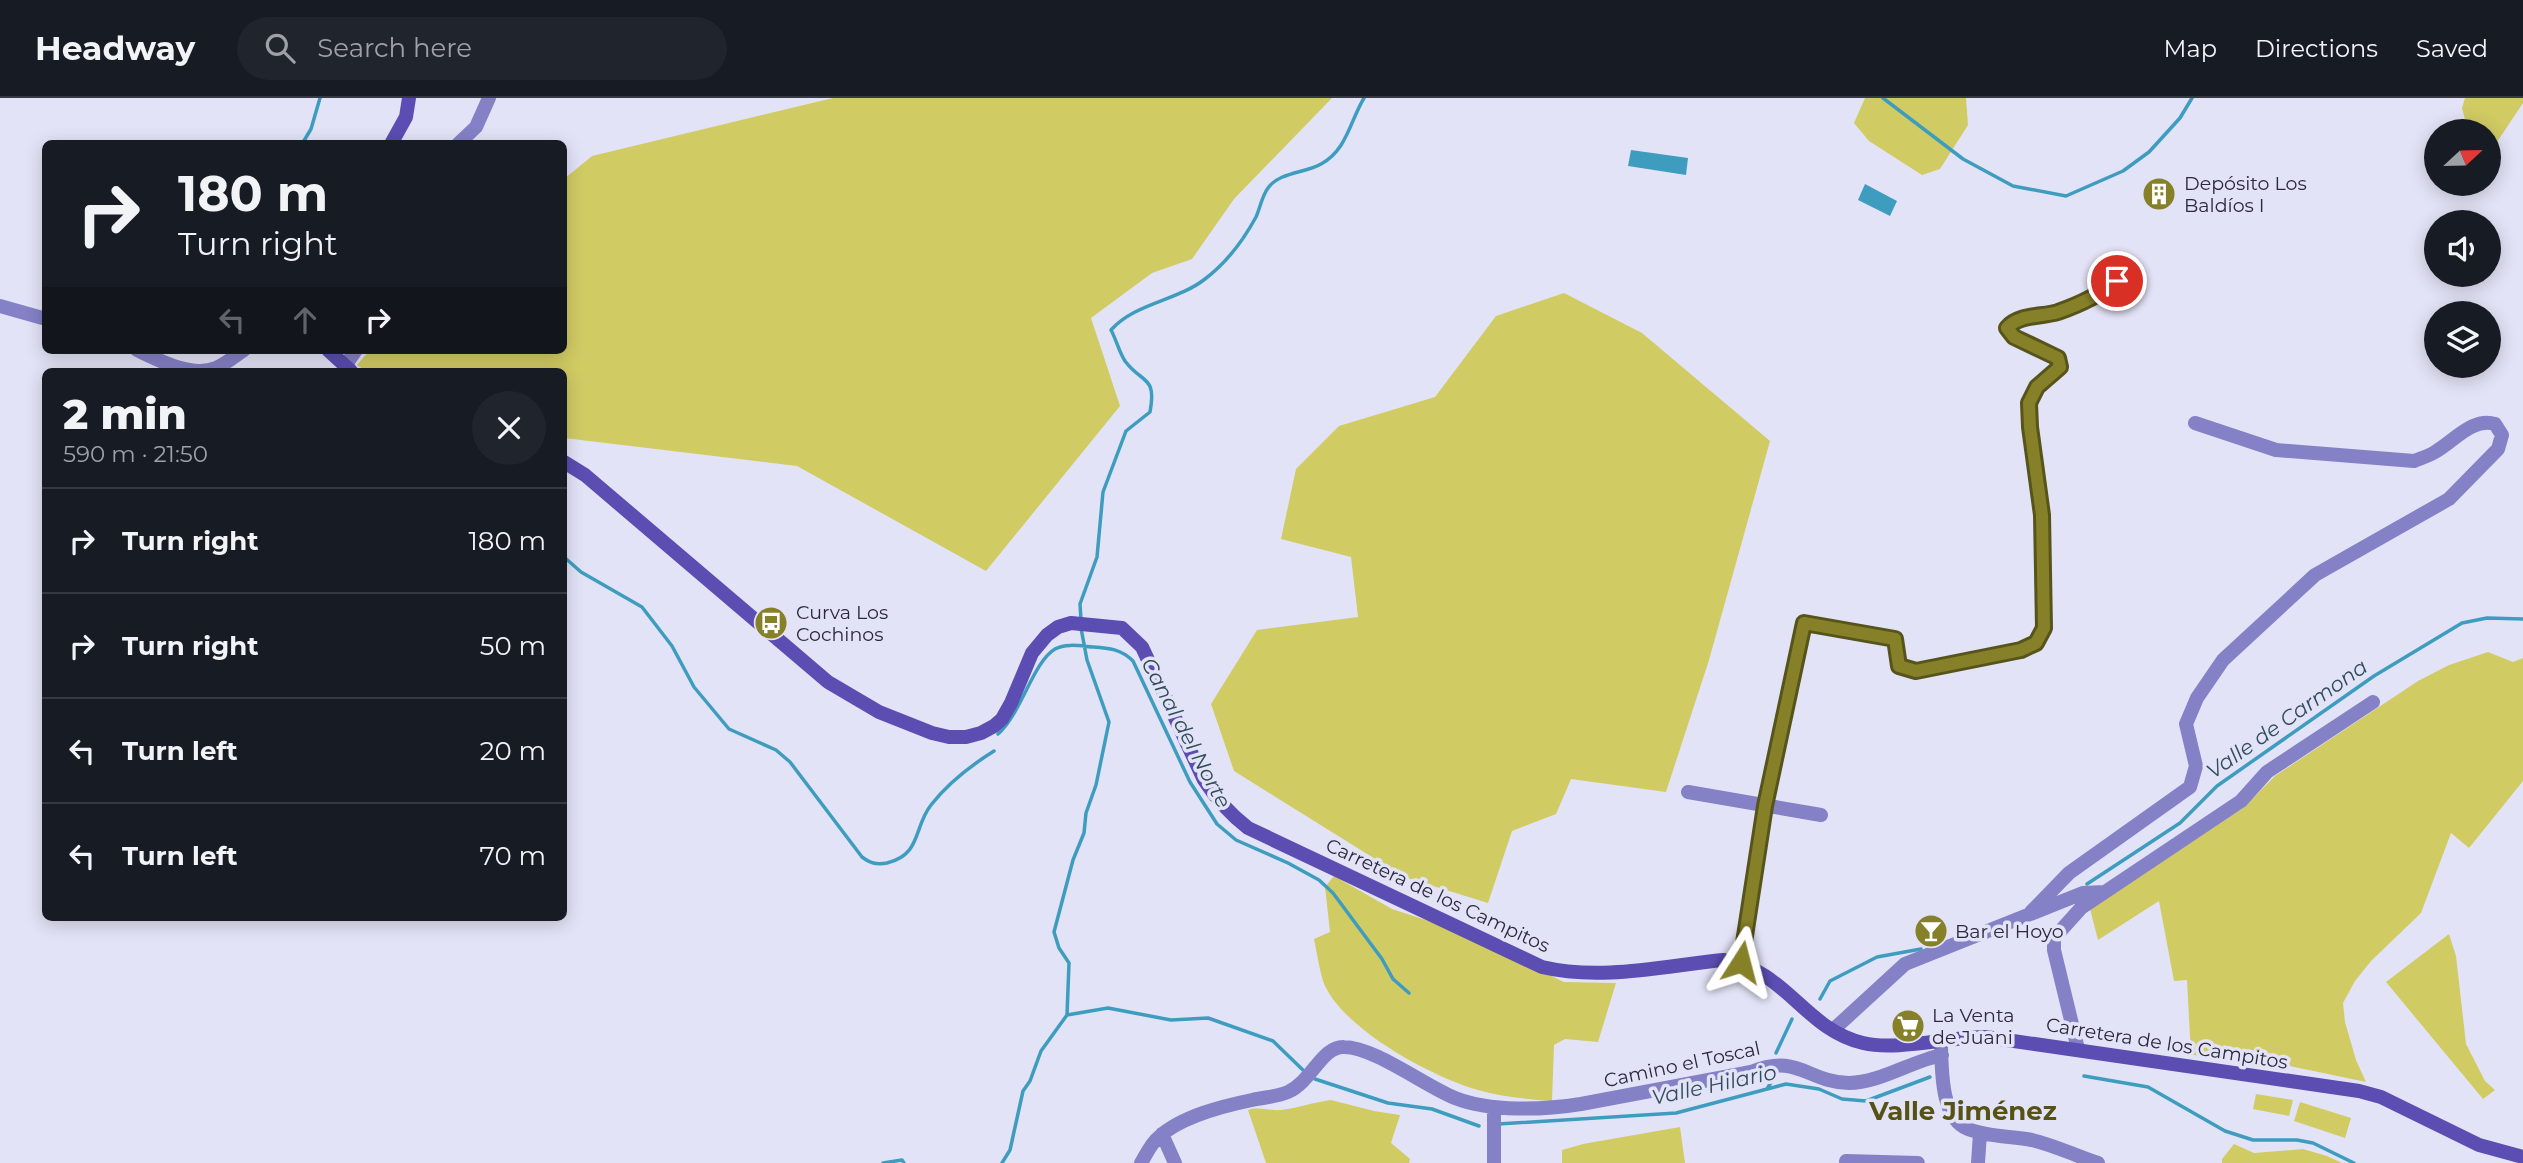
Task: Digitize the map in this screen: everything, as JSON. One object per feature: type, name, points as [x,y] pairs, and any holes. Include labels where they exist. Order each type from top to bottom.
[{"type":"main road","points":[[393,140],[406,117],[409,98]]},
{"type":"main road","points":[[332,354],[347,368]]},
{"type":"main road","name":"Carretera de los Campitos","points":[[567,464],[585,475],[828,682],[879,712],[932,733],[957,738],[974,736],[988,730],[1007,712],[1026,664],[1037,646],[1052,631],[1071,623],[1116,626],[1129,633],[1142,647],[1204,780],[1216,800],[1231,815],[1248,828],[1542,967],[1595,974],[1723,960],[1741,962],[1772,979],[1833,1030],[1863,1044],[1887,1046],[1986,1037],[2359,1091],[2381,1097],[2479,1145],[2523,1157]]},
{"type":"street","points":[[462,140],[476,127],[489,98]]},
{"type":"street","points":[[1741,962],[1765,806],[1804,623],[1895,639],[1899,666],[1916,671],[2021,650],[2036,643],[2044,628],[2042,515],[2029,403],[2037,387],[2060,367],[2058,358],[2014,337],[2007,328],[2013,321],[2058,312],[2105,290],[2128,271]]},
{"type":"street","points":[[0,306],[42,318]]},
{"type":"street","points":[[147,354],[188,368]]},
{"type":"street","points":[[212,368],[238,354]]},
{"type":"street","points":[[2031,912],[2069,873],[2190,787],[2196,766],[2186,724],[2197,698],[2223,660],[2315,575],[2449,499],[2498,449],[2502,435],[2496,424],[2486,421],[2476,424],[2434,453],[2414,461],[2276,450],[2195,423]]},
{"type":"street","points":[[2078,1049],[2053,944],[2054,938],[2081,908],[2241,801],[2267,772],[2373,702]]},
{"type":"street","points":[[1688,792],[1821,815]]},
{"type":"street","points":[[1833,1030],[1905,964],[2083,893],[2106,892]]},
{"type":"street","points":[[1941,1040],[1951,1114],[1967,1129],[2034,1141],[2076,1159],[2098,1163]]},
{"type":"street","name":"Camino el Toscal","points":[[1141,1163],[1162,1134],[1217,1108],[1286,1093],[1305,1081],[1327,1053],[1342,1047],[1371,1055],[1456,1098],[1494,1107],[1564,1107],[1787,1064],[1819,1076],[1848,1083],[1859,1082],[1919,1060],[1942,1055]]},
{"type":"street","points":[[1494,1107],[1494,1163]]},
{"type":"street","points":[[1978,1163],[1980,1133]]},
{"type":"street","points":[[1162,1134],[1175,1163]]},
{"type":"street","points":[[1846,1161],[1918,1163]]},
{"type":"shaded area","points":[[833,98],[1332,98],[1234,199],[1192,259],[1152,273],[1091,318],[1120,406],[986,571],[797,466],[567,438],[567,368],[362,368],[357,365],[367,354],[567,354],[567,177],[592,156]]},
{"type":"shaded area","points":[[1865,98],[1966,98],[1968,125],[1940,169],[1922,175],[1869,141],[1854,123]]},
{"type":"shaded area","points":[[2465,98],[2523,98],[2523,103],[2501,136],[2501,119],[2465,119],[2462,108]]},
{"type":"shaded area","points":[[1564,293],[1642,333],[1770,441],[1709,660],[1666,792],[1571,779],[1556,814],[1512,831],[1488,903],[1404,877],[1234,771],[1211,704],[1257,630],[1358,617],[1351,557],[1281,539],[1296,469],[1339,426],[1435,397],[1496,316]]},
{"type":"shaded area","points":[[2488,652],[2513,662],[2523,658],[2523,781],[2469,848],[2451,833],[2421,913],[2371,961],[2355,981],[2343,1003],[2345,1022],[2356,1060],[2366,1082],[2246,1057],[2191,1055],[2187,980],[2174,981],[2159,901],[2098,940],[2090,909],[2243,808],[2275,776],[2418,681],[2449,665]]},
{"type":"shaded area","points":[[1334,876],[1392,909],[1450,928],[1564,982],[1616,983],[1598,1042],[1565,1039],[1554,1045],[1552,1101],[1496,1094],[1459,1084],[1390,1048],[1348,1016],[1333,999],[1323,981],[1314,939],[1330,932],[1325,887]]},
{"type":"shaded area","points":[[2449,934],[2456,956],[2466,1044],[2485,1081],[2495,1090],[2483,1099],[2386,982]]},
{"type":"shaded area","points":[[2256,1094],[2293,1100],[2289,1116],[2253,1109]]},
{"type":"shaded area","points":[[1331,1100],[1400,1115],[1391,1143],[1410,1159],[1409,1163],[1266,1163],[1248,1110],[1281,1110]]},
{"type":"shaded area","points":[[2300,1102],[2351,1118],[2345,1138],[2294,1121]]},
{"type":"shaded area","points":[[1680,1127],[1685,1163],[1562,1163],[1562,1150]]},
{"type":"shaded area","points":[[2234,1144],[2254,1153],[2303,1149],[2342,1163],[2222,1163],[2222,1159]]},
{"type":"water","points":[[1631,150],[1688,158],[1686,175],[1628,166]]},
{"type":"water","points":[[1865,184],[1897,201],[1890,216],[1858,200]]},
{"type":"waterway","name":"Canal del Norte","points":[[304,140],[311,129],[320,98]]},
{"type":"waterway","points":[[1081,620],[1080,604],[1097,557],[1103,492],[1126,431],[1150,412],[1152,400],[1150,386],[1125,361],[1111,330],[1132,314],[1194,286],[1213,273],[1246,235],[1266,191],[1273,183],[1321,164],[1337,151],[1364,98]]},
{"type":"waterway","points":[[1883,98],[1963,159],[2013,186],[2066,196],[2123,171],[2149,152],[2180,118],[2192,98]]},
{"type":"waterway","name":"Canal del Norte","points":[[567,560],[581,572],[642,607],[672,646],[694,687],[729,729],[776,750],[790,762],[862,857],[871,862],[887,863],[906,853],[912,847],[931,805],[960,775],[994,751]]},
{"type":"waterway","name":"Valle de Carmona","points":[[2087,884],[2180,823],[2217,786],[2374,676],[2462,623],[2487,618],[2523,619]]},
{"type":"waterway","points":[[1067,1015],[1069,963],[1059,948],[1054,932],[1073,860],[1084,833],[1086,813],[1096,785],[1109,722],[1087,660],[1081,628]]},
{"type":"waterway","name":"Canal del Norte","points":[[998,734],[1014,714],[1040,665],[1055,649],[1079,646],[1110,649],[1124,654],[1133,661],[1190,782],[1217,824],[1236,840],[1319,880],[1333,893],[1382,959],[1393,979],[1409,993]]},
{"type":"waterway","name":"Valle de Carmona","points":[[1820,999],[1830,981],[1877,957],[1921,949]]},
{"type":"waterway","name":"Valle Hilario","points":[[1002,1163],[1010,1150],[1023,1091],[1030,1081],[1041,1051],[1067,1015],[1108,1008],[1171,1020],[1208,1018],[1273,1041],[1305,1072]]},
{"type":"waterway","points":[[1776,1053],[1792,1019]]},
{"type":"waterway","name":"Valle Hilario","points":[[2084,1076],[2148,1087],[2225,1131],[2253,1140],[2297,1140],[2313,1143],[2354,1163]]},
{"type":"waterway","name":"Valle Hilario","points":[[1498,1124],[1676,1113],[1786,1084],[1819,1089],[1842,1099],[1866,1101],[1930,1077]]},
{"type":"waterway","name":"Valle Hilario","points":[[1315,1079],[1388,1103],[1432,1109],[1479,1126]]},
{"type":"waterway","points":[[1767,1089],[1773,1079]]},
{"type":"waterway","name":"Valle Hilario","points":[[883,1163],[902,1160],[904,1163]]},
{"type":"place","name":"Depósito Los Baldíos I","points":[[2159,194]]},
{"type":"place","name":"Curva Los Cochinos","points":[[771,623]]},
{"type":"place","name":"Bar el Hoyo","points":[[1931,931]]},
{"type":"place","name":"La Venta de Juani","points":[[1908,1026]]},
{"type":"district","name":"Valle Jiménez","points":[[1963,1111]]},
{"type":"route","points":[[1741,962],[1765,806],[1804,623],[1895,639],[1899,666],[1916,671],[2021,650],[2036,643],[2044,628],[2042,515],[2029,403],[2037,387],[2060,367],[2058,358],[2014,337],[2007,328],[2013,321],[2058,312],[2105,290],[2117,281]]}]
